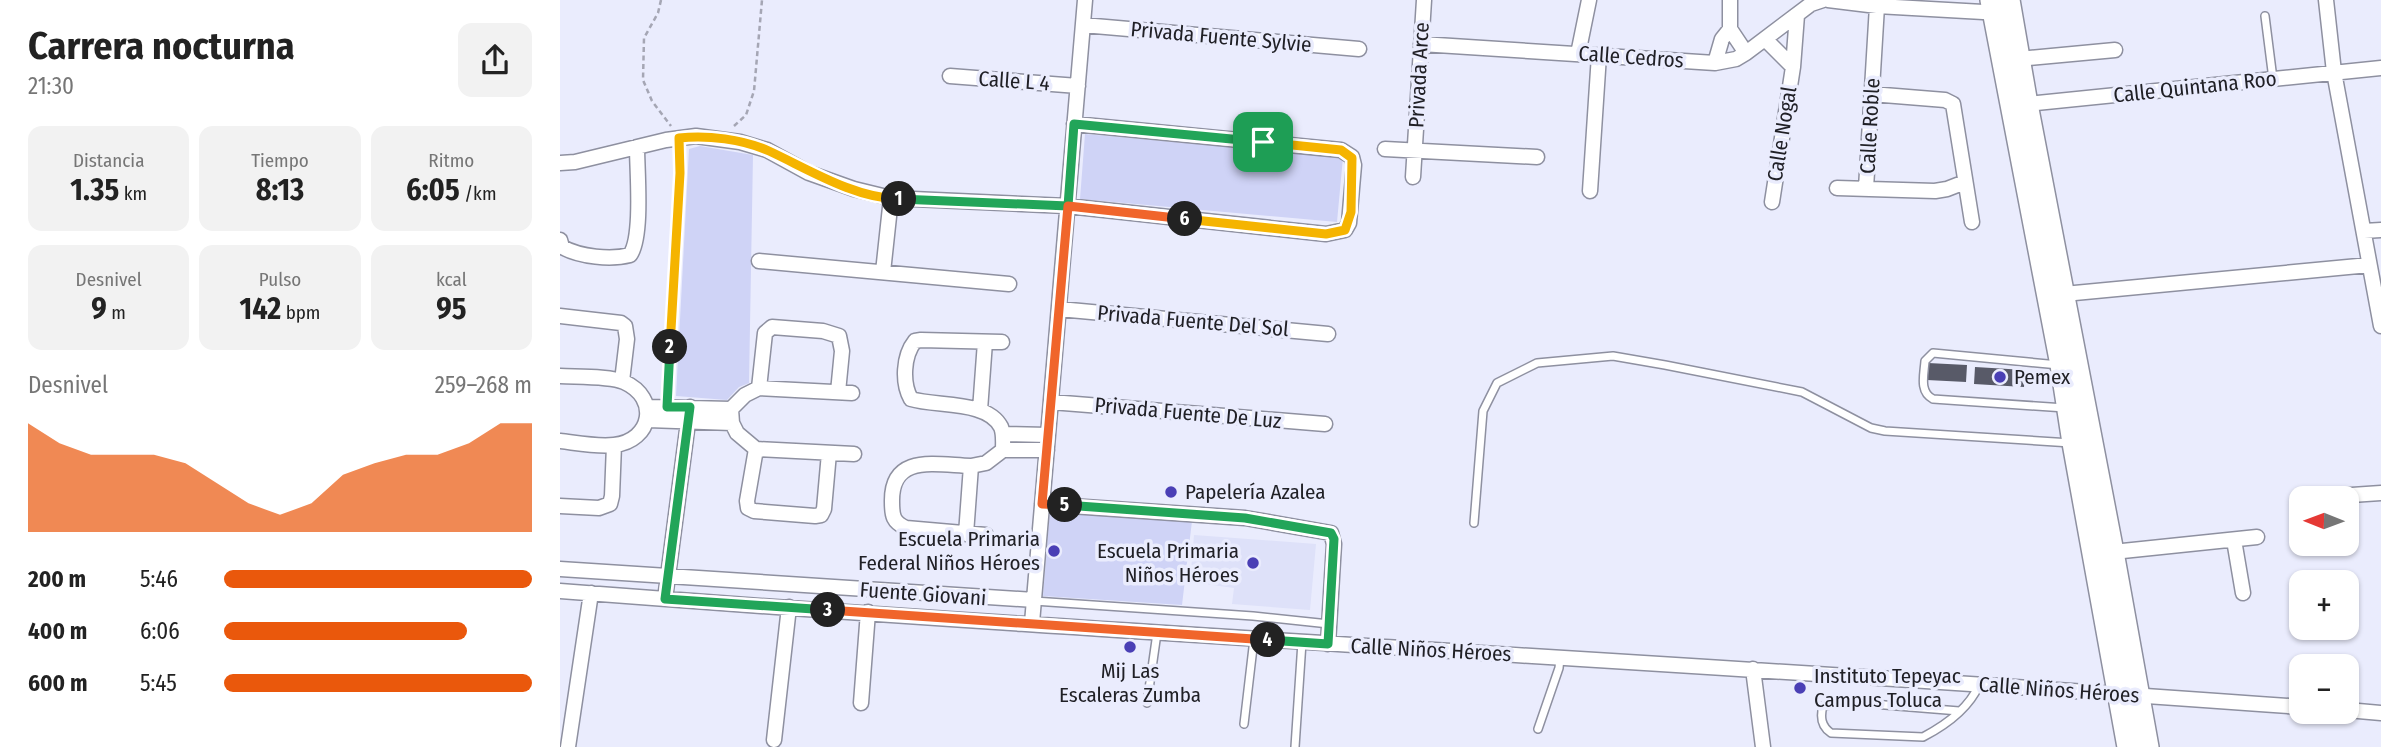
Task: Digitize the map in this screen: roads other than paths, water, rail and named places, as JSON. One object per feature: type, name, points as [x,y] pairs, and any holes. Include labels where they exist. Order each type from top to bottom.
[{"type":"main road","points":[[2001,6],[2019,59],[2018,105],[2064,294],[2069,365]]},
{"type":"main road","points":[[2001,6],[2128,694],[2148,747]]},
{"type":"main road","points":[[2082,443],[2113,552],[2128,694],[2128,747]]},
{"type":"street","points":[[1032,623],[1085,0]]},
{"type":"street","name":"Privada Arce","points":[[1413,177],[1424,0]]},
{"type":"street","points":[[1578,54],[1589,0]]},
{"type":"street","points":[[1730,0],[1730,29],[1746,53]]},
{"type":"street","name":"Calle Cedros","points":[[1421,44],[1716,63],[1736,59],[1811,4],[1825,0],[1877,6],[2001,6]]},
{"type":"street","points":[[2326,0],[2334,72],[2381,326]]},
{"type":"street","name":"Calle Roble","points":[[1877,6],[1866,188],[1935,191],[1965,182]]},
{"type":"street","name":"Calle Nogal","points":[[1772,202],[1793,66],[1797,15]]},
{"type":"street","name":"Privada Fuente Sylvie","points":[[1083,25],[1359,49]]},
{"type":"street","points":[[1716,63],[1722,39],[1730,29]]},
{"type":"street","name":"Calle Nogal","points":[[1765,38],[1793,66]]},
{"type":"street","points":[[2019,59],[2115,50]]},
{"type":"street","points":[[1590,191],[1599,55]]},
{"type":"street","name":"Calle Quintana Roo","points":[[2018,105],[2381,68]]},
{"type":"street","name":"Calle L 4","points":[[950,76],[1078,86]]},
{"type":"street","points":[[1871,94],[1945,100],[1953,104],[1972,222]]},
{"type":"street","points":[[560,163],[696,136],[740,142],[767,150],[809,173],[854,189],[891,198],[1068,206],[1326,234],[1339,234],[1345,230],[1351,212],[1352,158],[1341,150],[1074,124]]},
{"type":"street","points":[[561,243],[571,251],[610,257],[630,255],[634,251],[638,230],[637,147]]},
{"type":"street","name":"Privada Arce","points":[[1385,149],[1537,157]]},
{"type":"street","points":[[1837,188],[1866,188]]},
{"type":"street","points":[[883,272],[891,198]]},
{"type":"street","points":[[2364,231],[2381,230]]},
{"type":"street","points":[[759,261],[1009,284]]},
{"type":"street","points":[[2064,294],[2369,265]]},
{"type":"street","name":"Privada Fuente Del Sol","points":[[1059,309],[1328,334]]},
{"type":"street","points":[[560,316],[621,323],[625,326],[622,381]]},
{"type":"street","points":[[759,388],[765,333],[772,327],[839,335],[845,392],[759,388],[745,395],[732,416],[737,433],[756,449],[854,454]]},
{"type":"street","points":[[1002,342],[915,341],[907,355],[905,382],[911,399],[980,410],[1000,425],[1003,450]]},
{"type":"street","points":[[980,410],[985,342]]},
{"type":"street","points":[[560,376],[622,381],[634,388],[648,413]]},
{"type":"street","name":"Privada Fuente De Luz","points":[[1051,402],[1325,424]]},
{"type":"street","points":[[560,442],[614,446],[629,441],[639,433],[648,413],[667,407],[689,414]]},
{"type":"street","points":[[648,413],[732,416]]},
{"type":"street","points":[[665,599],[689,414]]},
{"type":"street","points":[[1003,434],[1047,442]]},
{"type":"street","points":[[986,535],[915,530],[896,524],[892,515],[891,497],[896,476],[905,469],[929,465],[971,466],[986,463],[1003,450],[1047,442]]},
{"type":"street","points":[[560,506],[599,508],[610,504],[614,446]]},
{"type":"street","points":[[756,449],[748,508],[754,511],[815,516],[821,515],[824,509],[829,453]]},
{"type":"street","points":[[966,534],[971,466]]},
{"type":"street","points":[[2359,495],[2381,493]]},
{"type":"street","points":[[1042,504],[1245,518],[1331,533],[1334,539],[1328,644]]},
{"type":"street","points":[[2113,552],[2257,537]]},
{"type":"street","points":[[2234,540],[2243,593]]},
{"type":"street","name":"Fuente Giovani","points":[[560,569],[1034,600]]},
{"type":"street","name":"Calle Niños Héroes","points":[[560,591],[2289,706]]},
{"type":"street","points":[[568,747],[591,593]]},
{"type":"street","points":[[774,740],[789,607]]},
{"type":"street","points":[[860,704],[869,612]]},
{"type":"street","points":[[1753,669],[1763,747]]},
{"type":"street","points":[[2359,711],[2381,713]]},
{"type":"lane","points":[[2264,16],[2273,79]]},
{"type":"lane","points":[[2069,365],[1933,353],[1924,361],[1923,390],[1933,399],[2076,409]]},
{"type":"lane","points":[[1474,523],[1483,411],[1497,383],[1537,363],[1613,356],[1802,392],[1871,428],[1885,431],[2082,443]]},
{"type":"lane","points":[[1034,600],[1329,624]]},
{"type":"lane","points":[[1147,703],[1157,632]]},
{"type":"lane","points":[[1244,724],[1254,639]]},
{"type":"lane","points":[[1295,747],[1302,642]]},
{"type":"lane","points":[[1538,729],[1560,658]]},
{"type":"lane","points":[[1959,711],[1848,702],[1823,706],[1821,713],[1825,729],[1831,733],[1923,737],[1934,732],[1968,705],[1979,685]]},
{"type":"place","name":"Pemex","points":[[2000,377]]},
{"type":"place","name":"Papelería Azalea","points":[[1171,492]]},
{"type":"place","name":"Escuela Primaria Federal Niños Héroes","points":[[1054,551]]},
{"type":"place","name":"Escuela Primaria Niños Héroes","points":[[1253,563]]},
{"type":"place","name":"Mij Las Escaleras Zumba","points":[[1130,647]]},
{"type":"place","name":"Instituto Tepeyac Campus Toluca","points":[[1800,688]]}]
